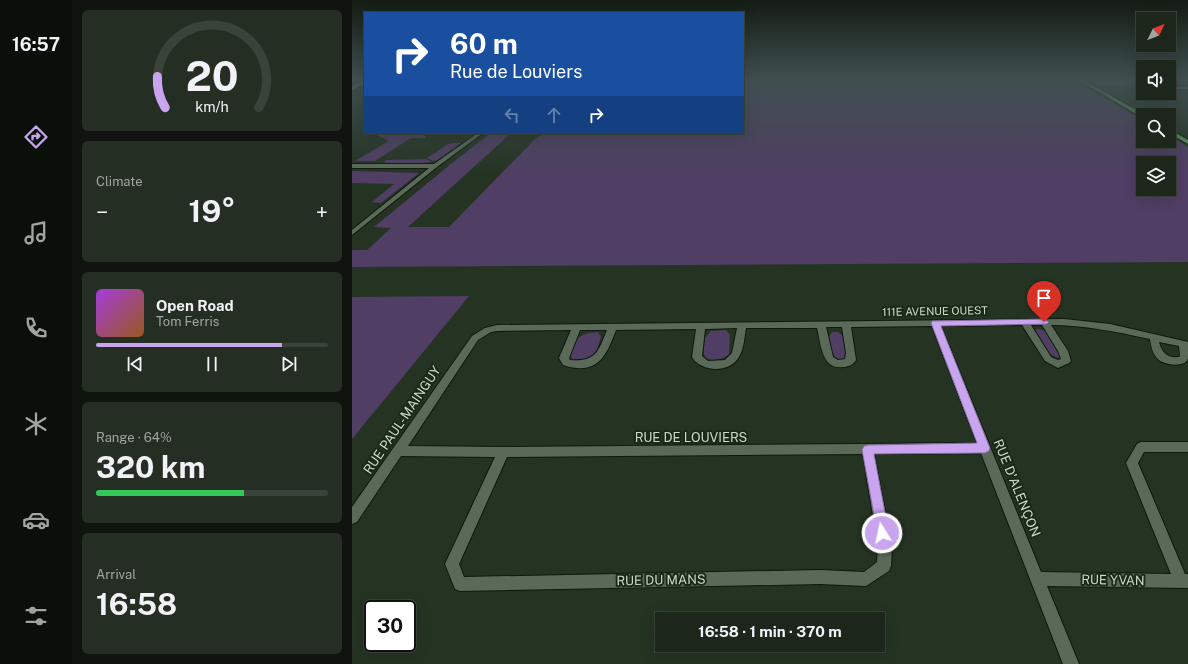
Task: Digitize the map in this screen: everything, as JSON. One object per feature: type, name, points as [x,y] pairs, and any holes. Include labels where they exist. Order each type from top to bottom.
[{"type":"main road","points":[[1176,135],[1188,142]]},
{"type":"street","points":[[352,233],[435,166],[480,134]]},
{"type":"street","points":[[352,166],[435,166]]},
{"type":"street","points":[[1024,322],[1048,359],[1058,364],[1066,361],[1063,351],[1044,322]]},
{"type":"street","name":"111E AVENUE OUEST","points":[[475,338],[488,330],[497,328],[1064,322],[1110,327],[1154,337],[1186,345],[1185,356],[1182,360],[1172,362],[1165,359],[1156,350],[1154,337]]},
{"type":"street","name":"RUE D'ALENÇON","points":[[935,323],[1071,664]]},
{"type":"street","points":[[821,324],[829,359],[833,363],[840,364],[847,363],[851,360],[852,353],[846,324]]},
{"type":"street","points":[[701,326],[697,357],[706,365],[723,365],[731,361],[736,356],[742,325]]},
{"type":"street","points":[[577,327],[564,358],[566,363],[592,363],[597,360],[601,356],[612,327]]},
{"type":"street","name":"RUE PAUL-MAINGUY","points":[[352,518],[475,338]]},
{"type":"street","points":[[1184,581],[1132,463],[1141,447],[1188,447]]},
{"type":"street","name":"RUE DE LOUVIERS","points":[[398,451],[503,452],[985,448]]},
{"type":"street","name":"RUE DU MANS","points":[[503,452],[452,564],[460,584],[820,577],[866,579],[884,566],[885,547],[868,450]]},
{"type":"street","name":"RUE YVAN","points":[[1037,579],[1184,581]]},
{"type":"shaded area","points":[[744,111],[1127,111],[1136,116],[1136,148],[1176,148],[1176,139],[1188,147],[1188,262],[352,267],[352,250],[367,250],[391,228],[374,227],[490,134],[510,134],[408,227],[449,227],[536,138],[546,134],[744,134]]},
{"type":"shaded area","points":[[379,134],[424,134],[425,138],[411,138],[375,161],[355,161],[387,142],[388,140],[378,136]]},
{"type":"shaded area","points":[[461,143],[437,160],[433,161],[427,158],[448,144]]},
{"type":"shaded area","points":[[426,159],[432,162],[384,164],[387,160]]},
{"type":"shaded area","points":[[352,171],[419,173],[381,203],[372,202],[394,184],[352,183]]},
{"type":"shaded area","points":[[469,296],[352,439],[352,297]]},
{"type":"shaded area","points":[[1036,329],[1045,332],[1052,338],[1062,356],[1058,358],[1046,352],[1035,333]]},
{"type":"shaded area","points":[[726,330],[730,335],[729,354],[724,358],[716,360],[709,359],[704,354],[705,338],[711,331]]},
{"type":"shaded area","points":[[598,332],[601,337],[594,356],[587,359],[574,361],[570,356],[576,341],[582,335]]},
{"type":"shaded area","points":[[832,332],[838,332],[843,336],[848,355],[846,359],[841,361],[832,354],[828,338]]},
{"type":"route","points":[[882,533],[868,450],[985,448],[935,323],[1044,322]]}]
